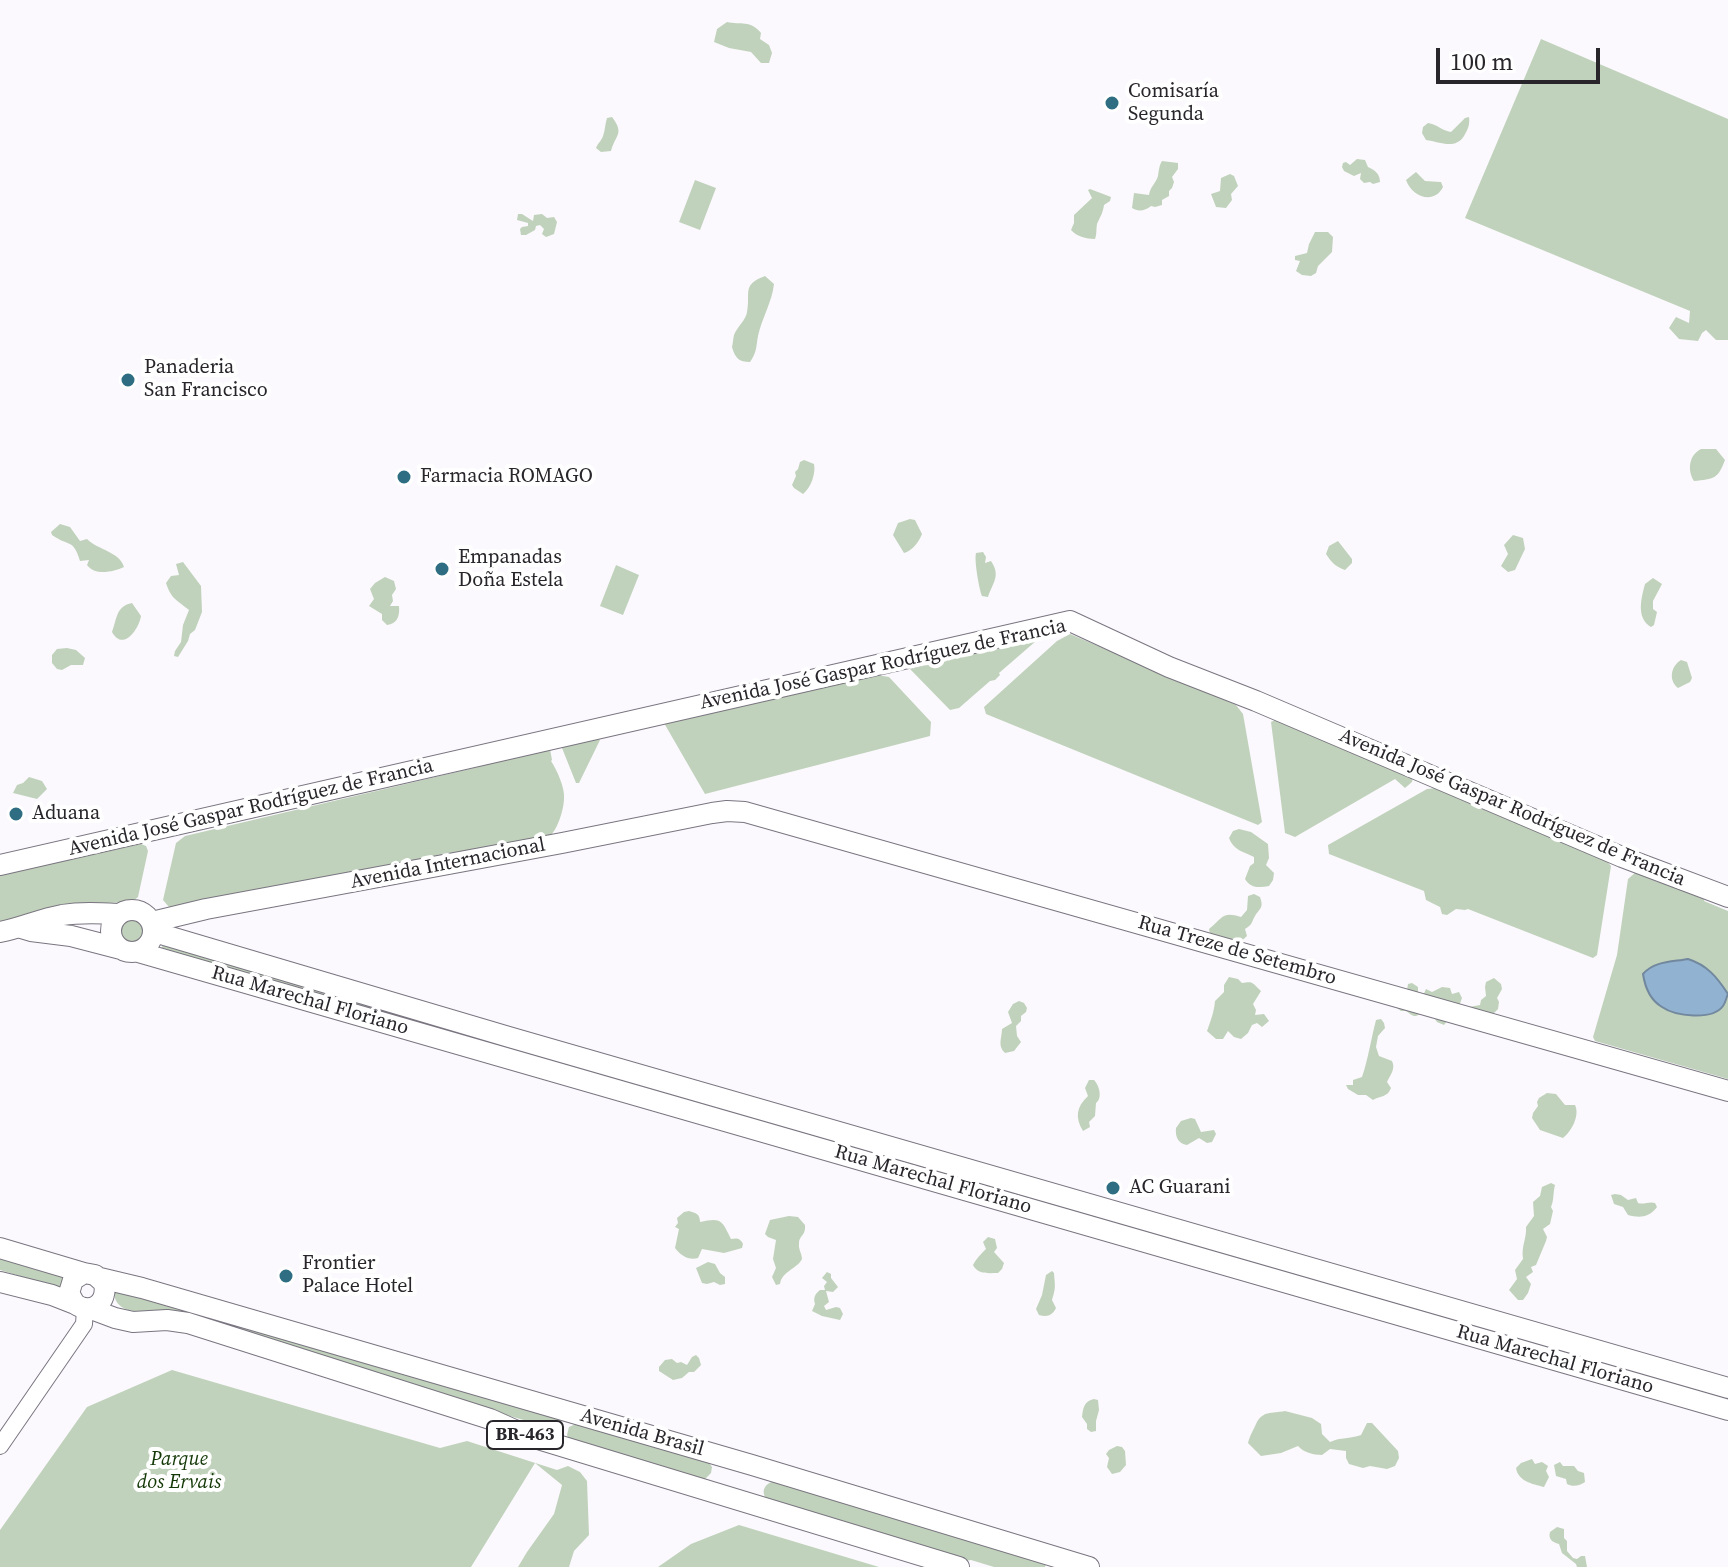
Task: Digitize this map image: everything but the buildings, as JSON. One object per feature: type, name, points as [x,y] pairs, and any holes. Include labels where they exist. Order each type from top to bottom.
[{"type":"main road","name":"Avenida José Gaspar Rodríguez de Francia","points":[[0,865],[1070,621],[1169,667],[1622,857],[1728,897]]},
{"type":"main road","name":"Avenida Internacional","points":[[153,927],[206,909],[712,813],[745,812]]},
{"type":"main road","name":"Rua Treze de Setembro","points":[[745,812],[1728,1091]]},
{"type":"main road","points":[[125,911],[144,913],[153,927],[149,944],[129,950],[115,945],[110,932],[114,919],[125,911]]},
{"type":"main road","points":[[0,932],[59,916],[88,912],[119,914]]},
{"type":"main road","name":"Rua Marechal Floriano","points":[[153,927],[597,1073]]},
{"type":"main road","name":"Rua Marechal Floriano","points":[[21,928],[129,950],[597,1073],[1399,1304],[1728,1410]]},
{"type":"main road","name":"Avenida Brasil","points":[[0,1248],[571,1412],[1089,1567]]},
{"type":"main road","points":[[78,1276],[92,1276],[105,1289],[105,1296],[98,1306],[84,1307],[71,1299],[70,1286],[78,1276]]},
{"type":"main road","name":"Avenida Brasil","points":[[0,1282],[52,1295],[133,1322],[167,1320],[188,1323],[482,1416],[528,1436],[959,1567]]},
{"type":"main road","name":"Rua Marechal Floriano","points":[[1399,1304],[1728,1388]]},
{"type":"main road","points":[[559,1444],[571,1412]]},
{"type":"street","points":[[0,1446],[84,1324],[84,1307]]},
{"type":"green space","points":[[727,22],[757,29],[761,33],[760,39],[769,45],[772,53],[769,63],[761,63],[751,52],[714,42],[717,29]]},
{"type":"green space","points":[[1541,39],[1728,119],[1728,340],[1716,340],[1706,330],[1698,341],[1679,339],[1669,328],[1676,317],[1689,323],[1690,311],[1465,218]]},
{"type":"green space","points":[[612,117],[618,134],[611,151],[601,152],[596,148],[607,118]]},
{"type":"green space","points":[[1469,117],[1467,131],[1456,143],[1426,140],[1422,133],[1428,123],[1451,132]]},
{"type":"green space","points":[[1357,159],[1365,160],[1380,182],[1364,183],[1360,179],[1361,173],[1354,176],[1344,171],[1343,163],[1350,165]]},
{"type":"green space","points":[[1162,161],[1178,163],[1169,196],[1162,200],[1162,205],[1142,210],[1132,208],[1134,193],[1149,195]]},
{"type":"green space","points":[[1416,172],[1425,181],[1441,182],[1443,187],[1439,193],[1423,197],[1413,191],[1406,180]]},
{"type":"green space","points":[[1230,174],[1238,186],[1226,208],[1216,207],[1211,194],[1220,191],[1221,178]]},
{"type":"green space","points":[[695,180],[716,188],[700,230],[679,222]]},
{"type":"green space","points":[[1090,189],[1111,197],[1104,205],[1095,239],[1082,237],[1071,230],[1074,215],[1092,198]]},
{"type":"green space","points":[[518,214],[533,221],[534,215],[554,217],[557,222],[554,234],[546,237],[540,225],[521,235],[520,229],[528,223],[517,220]]},
{"type":"green space","points":[[1315,232],[1328,232],[1333,237],[1332,252],[1318,266],[1316,273],[1302,275],[1296,271],[1300,261],[1295,260],[1295,256],[1307,253]]},
{"type":"green space","points":[[765,276],[774,284],[771,297],[754,355],[750,362],[743,361],[733,351],[734,335],[746,315],[750,286]]},
{"type":"green space","points":[[1701,449],[1716,449],[1725,460],[1714,477],[1694,481],[1690,463]]},
{"type":"green space","points":[[804,460],[814,464],[814,476],[803,494],[792,485],[795,472]]},
{"type":"green space","points":[[915,520],[922,534],[915,546],[904,553],[893,535],[898,523]]},
{"type":"green space","points":[[60,524],[70,527],[80,541],[87,539],[113,554],[124,567],[104,572],[90,568],[87,565],[89,560],[80,561],[73,546],[52,535],[51,532]]},
{"type":"green space","points":[[1513,535],[1523,538],[1525,549],[1515,570],[1508,572],[1501,566],[1508,554],[1504,545]]},
{"type":"green space","points":[[1338,541],[1352,559],[1345,570],[1334,564],[1326,554],[1329,546]]},
{"type":"green space","points":[[983,552],[985,563],[991,561],[995,571],[988,597],[982,596],[976,568],[976,553]]},
{"type":"green space","points":[[183,562],[201,586],[202,612],[178,657],[174,656],[175,651],[181,642],[189,610],[172,596],[166,583],[171,576],[179,575],[176,564]]},
{"type":"green space","points":[[616,565],[639,575],[623,615],[600,606]]},
{"type":"green space","points":[[385,577],[394,581],[396,589],[390,606],[399,606],[395,621],[387,625],[382,620],[382,614],[369,606],[374,599],[370,589]]},
{"type":"green space","points":[[1653,578],[1662,584],[1653,601],[1653,609],[1657,612],[1651,627],[1643,619],[1641,608],[1645,584]]},
{"type":"green space","points":[[132,603],[141,616],[140,621],[130,636],[121,640],[112,632],[116,618],[123,607]]},
{"type":"green space","points":[[1070,634],[1236,705],[1243,714],[1262,822],[1258,825],[986,714],[984,707],[1057,641]]},
{"type":"green space","points":[[1035,638],[1036,641],[995,680],[959,708],[950,710],[909,668]]},
{"type":"green space","points":[[57,649],[76,650],[85,658],[83,665],[57,669],[52,663],[52,655]]},
{"type":"green space","points":[[1681,660],[1687,662],[1692,678],[1678,688],[1672,673]]},
{"type":"green space","points":[[877,675],[889,677],[931,722],[930,736],[705,794],[664,723]]},
{"type":"green space","points":[[1275,720],[1413,777],[1412,782],[1405,788],[1395,779],[1295,837],[1285,833],[1271,722]]},
{"type":"green space","points":[[600,740],[579,783],[576,783],[562,748]]},
{"type":"green space","points":[[550,749],[551,761],[564,794],[560,818],[551,835],[169,907],[163,900],[176,843],[185,836],[478,767],[476,762]]},
{"type":"green space","points":[[29,777],[42,781],[47,789],[37,799],[13,793],[17,785]]},
{"type":"green space","points":[[1436,788],[1606,860],[1611,866],[1597,955],[1593,958],[1468,909],[1442,914],[1440,907],[1426,900],[1424,891],[1329,854],[1328,845],[1427,789]]},
{"type":"green space","points":[[1233,831],[1251,832],[1268,844],[1266,865],[1274,873],[1269,886],[1255,887],[1245,879],[1254,857],[1231,842],[1229,838]]},
{"type":"green space","points":[[141,844],[148,851],[138,897],[132,902],[81,904],[0,923],[0,875]]},
{"type":"green space","points":[[1636,872],[1706,896],[1704,901],[1728,911],[1728,1079],[1595,1041],[1593,1037],[1617,955],[1628,879]]},
{"type":"green space","points":[[1254,894],[1260,897],[1261,908],[1245,929],[1247,936],[1236,946],[1210,934],[1209,929],[1223,917],[1241,917],[1247,910],[1248,896]]},
{"type":"green space","points":[[131,917],[141,921],[145,931],[141,941],[131,945],[121,941],[117,931],[121,921]]},
{"type":"green space","points":[[164,944],[486,1039],[482,1043],[162,951]]},
{"type":"green space","points":[[1229,977],[1242,983],[1253,983],[1261,991],[1253,1004],[1255,1015],[1264,1014],[1269,1021],[1262,1027],[1257,1023],[1252,1025],[1241,1039],[1228,1031],[1223,1039],[1216,1039],[1207,1031],[1215,1001],[1224,992]]},
{"type":"green space","points":[[1494,978],[1502,989],[1497,998],[1498,1009],[1491,1016],[1464,1008],[1480,1005],[1486,996],[1486,982]]},
{"type":"green space","points":[[1408,984],[1418,987],[1415,995],[1423,996],[1426,989],[1432,992],[1442,987],[1450,988],[1452,994],[1459,992],[1462,998],[1459,1006],[1444,1025],[1433,1016],[1421,1013],[1413,1016],[1397,1008],[1397,1000],[1406,996]]},
{"type":"green space","points":[[1019,1001],[1027,1008],[1016,1026],[1021,1042],[1014,1051],[1005,1053],[1001,1045],[1002,1029],[1012,1023],[1008,1012]]},
{"type":"green space","points":[[1381,1019],[1385,1028],[1378,1036],[1376,1047],[1379,1056],[1392,1061],[1392,1072],[1387,1082],[1391,1088],[1386,1095],[1373,1100],[1366,1095],[1358,1095],[1346,1085],[1353,1085],[1353,1080],[1362,1077],[1376,1020]]},
{"type":"green space","points":[[1089,1080],[1096,1082],[1100,1095],[1095,1116],[1089,1122],[1090,1127],[1083,1131],[1078,1113],[1088,1096],[1085,1088]]},
{"type":"green space","points":[[1547,1093],[1556,1094],[1565,1105],[1575,1105],[1574,1123],[1563,1138],[1540,1130],[1532,1118],[1539,1098]]},
{"type":"green space","points":[[1195,1119],[1201,1132],[1214,1130],[1216,1134],[1212,1142],[1207,1143],[1199,1138],[1187,1145],[1179,1141],[1176,1128],[1181,1121]]},
{"type":"green space","points":[[1551,1183],[1555,1185],[1553,1211],[1550,1224],[1543,1229],[1546,1241],[1536,1265],[1531,1267],[1533,1272],[1526,1277],[1531,1284],[1528,1293],[1523,1300],[1518,1300],[1509,1290],[1517,1279],[1515,1270],[1523,1259],[1526,1227],[1534,1216],[1533,1202],[1540,1196],[1542,1187]]},
{"type":"green space","points":[[1611,1195],[1628,1200],[1636,1198],[1638,1203],[1655,1203],[1657,1207],[1644,1216],[1628,1215],[1623,1207],[1614,1204]]},
{"type":"green space","points":[[689,1211],[697,1214],[700,1222],[720,1222],[731,1239],[741,1241],[742,1248],[724,1253],[702,1249],[695,1259],[682,1255],[675,1248],[679,1229],[675,1227],[677,1218]]},
{"type":"green space","points":[[798,1217],[805,1225],[799,1246],[802,1259],[776,1285],[772,1277],[776,1268],[773,1259],[776,1240],[765,1234],[770,1220]]},
{"type":"green space","points":[[988,1237],[995,1239],[997,1248],[994,1252],[1004,1263],[998,1273],[981,1272],[973,1265],[986,1249],[983,1242]]},
{"type":"green space","points":[[0,1250],[63,1268],[64,1285],[56,1287],[0,1270]]},
{"type":"green space","points":[[708,1262],[715,1264],[725,1277],[725,1284],[702,1283],[696,1268]]},
{"type":"green space","points":[[1052,1271],[1055,1287],[1052,1300],[1056,1308],[1049,1315],[1039,1315],[1036,1309],[1046,1275]]},
{"type":"green space","points":[[827,1272],[838,1287],[833,1292],[826,1291],[829,1302],[824,1306],[826,1310],[840,1308],[843,1314],[840,1320],[812,1311],[816,1295],[820,1290],[825,1290],[827,1282],[822,1278]]},
{"type":"green space","points":[[117,1290],[561,1418],[562,1426],[550,1434],[527,1421],[154,1312],[129,1310],[116,1300],[114,1294]]},
{"type":"green space","points":[[696,1355],[701,1365],[682,1378],[673,1380],[659,1371],[665,1360],[672,1359],[687,1365]]},
{"type":"green space","name":"Parque dos Ervais","points":[[172,1370],[440,1448],[467,1441],[557,1470],[568,1466],[580,1472],[587,1481],[589,1535],[574,1551],[569,1567],[518,1567],[554,1514],[562,1485],[535,1463],[471,1567],[0,1567],[0,1530],[87,1407]]},
{"type":"green space","points":[[1098,1400],[1099,1410],[1096,1431],[1091,1432],[1082,1417],[1086,1403]]},
{"type":"green space","points":[[1285,1411],[1312,1418],[1321,1424],[1322,1434],[1330,1442],[1361,1435],[1367,1423],[1372,1423],[1398,1451],[1399,1458],[1395,1466],[1387,1469],[1349,1464],[1346,1451],[1330,1449],[1319,1455],[1298,1446],[1261,1456],[1248,1443],[1256,1424],[1265,1415]]},
{"type":"green space","points":[[578,1423],[708,1461],[712,1467],[711,1473],[704,1480],[568,1438],[569,1427]]},
{"type":"green space","points":[[1117,1446],[1125,1451],[1126,1465],[1120,1472],[1112,1474],[1107,1467],[1109,1458],[1106,1454]]},
{"type":"green space","points":[[1532,1459],[1535,1464],[1542,1462],[1548,1466],[1546,1471],[1549,1477],[1544,1487],[1526,1481],[1517,1472],[1516,1468],[1521,1463]]},
{"type":"green space","points":[[1560,1462],[1584,1473],[1585,1482],[1571,1486],[1566,1479],[1556,1476],[1554,1465]]},
{"type":"green space","points":[[775,1481],[1046,1564],[1045,1567],[994,1567],[965,1561],[767,1500],[765,1488]]},
{"type":"green space","points":[[739,1525],[879,1567],[658,1567],[691,1544]]},
{"type":"green space","points":[[1557,1527],[1564,1529],[1567,1551],[1573,1558],[1585,1556],[1587,1567],[1577,1567],[1562,1553],[1559,1544],[1551,1540],[1550,1532]]},
{"type":"water","points":[[1688,959],[1711,972],[1728,994],[1718,1011],[1693,1016],[1675,1013],[1654,1001],[1649,993],[1643,974],[1647,970]]},
{"type":"place","name":"Comisaría Segunda","points":[[1112,103]]},
{"type":"place","name":"Panaderia San Francisco","points":[[128,380]]},
{"type":"place","name":"Farmacia ROMAGO","points":[[404,477]]},
{"type":"place","name":"Empanadas Doña Estela","points":[[442,569]]},
{"type":"place","name":"Aduana","points":[[16,814]]},
{"type":"place","name":"AC Guarani","points":[[1113,1188]]},
{"type":"place","name":"Frontier Palace Hotel","points":[[286,1276]]}]
